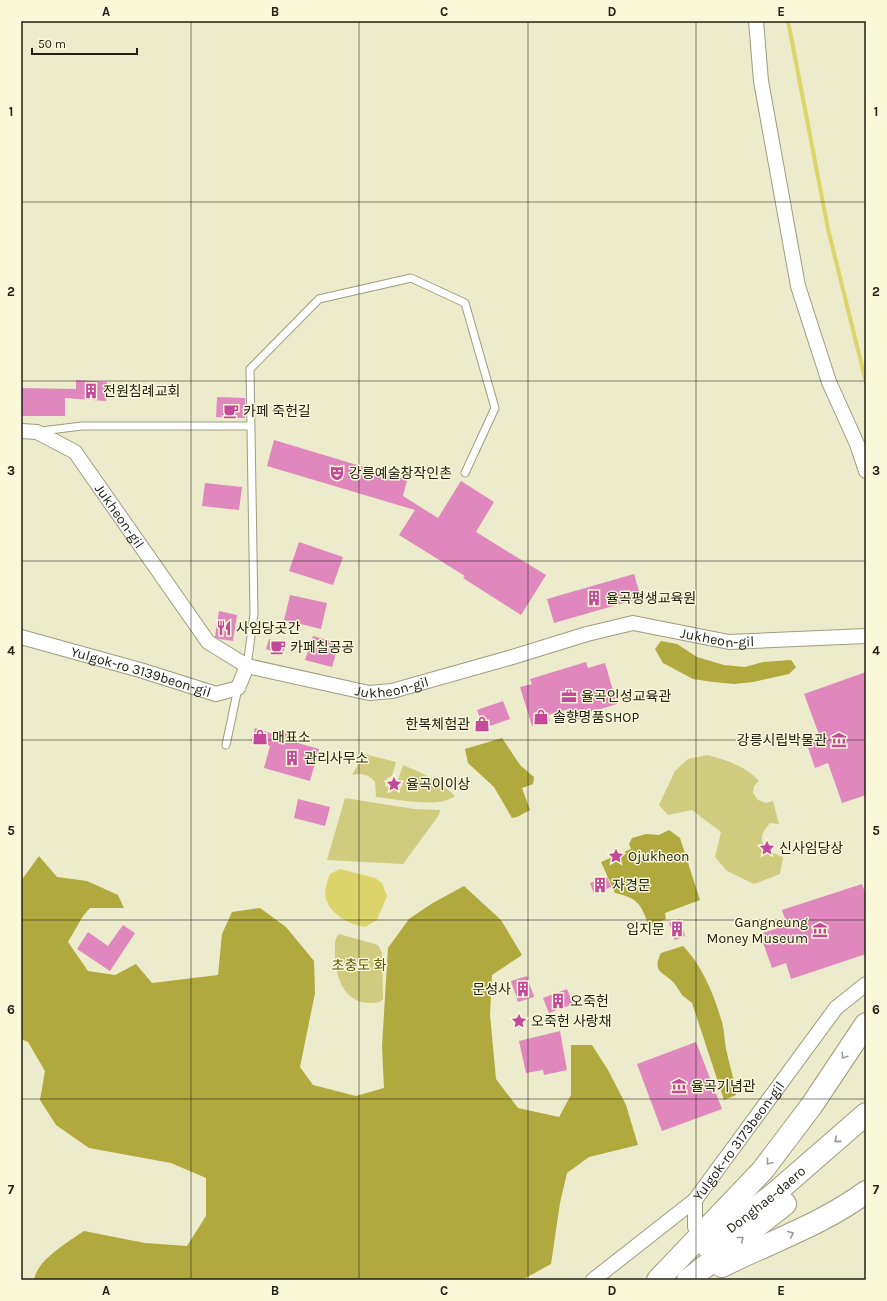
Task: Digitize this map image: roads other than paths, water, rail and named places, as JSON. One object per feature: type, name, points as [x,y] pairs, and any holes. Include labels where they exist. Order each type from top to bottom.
[{"type":"main road","points":[[658,1280],[762,1171],[812,1105],[866,1024]]},
{"type":"main road","name":"Donghae-daero","points":[[662,1280],[774,1194],[866,1114]]},
{"type":"main road","name":"Donghae-daero","points":[[688,1280],[758,1226],[866,1133]]},
{"type":"main road","points":[[692,1280],[811,1225],[851,1203],[866,1192]]},
{"type":"street","points":[[756,21],[762,81],[798,286],[829,382],[858,444],[866,472]]},
{"type":"street","name":"Jukheon-gil","points":[[21,431],[37,432],[75,452],[208,642],[247,666],[369,693],[392,691],[587,634],[633,623],[729,642],[866,636]]},
{"type":"street","name":"Yulgok-ro 3139beon-gil","points":[[21,637],[140,670],[216,694],[238,688]]},
{"type":"street","points":[[238,688],[247,666]]},
{"type":"street","name":"Yulgok-ro 3173beon-gil","points":[[593,1280],[695,1200],[836,1008],[866,984]]},
{"type":"street","points":[[695,1200],[695,1226]]},
{"type":"lane","points":[[247,666],[254,614],[250,369],[319,299],[411,278],[465,303],[495,408],[465,472]]},
{"type":"lane","points":[[37,432],[82,426],[251,426]]},
{"type":"lane","points":[[226,745],[238,688]]},
{"type":"waterway","points":[[788,21],[828,229],[866,382]]},
{"type":"place","name":"전원침례교회","points":[[91,391]]},
{"type":"place","name":"카페 죽헌길","points":[[231,411]]},
{"type":"place","name":"강릉예술창작인촌","points":[[337,473]]},
{"type":"place","name":"율곡평생교육원","points":[[594,598]]},
{"type":"place","name":"사임당곳간","points":[[224,628]]},
{"type":"place","name":"카페칠공공","points":[[278,647]]},
{"type":"place","name":"율곡인성교육관","points":[[569,696]]},
{"type":"place","name":"솔향명품SHOP","points":[[541,717]]},
{"type":"place","name":"한복체험관","points":[[482,724]]},
{"type":"place","name":"매표소","points":[[260,737]]},
{"type":"place","name":"강릉시립박물관","points":[[839,740]]},
{"type":"place","name":"관리사무소","points":[[292,758]]},
{"type":"place","name":"율곡이이상","points":[[394,784]]},
{"type":"place","name":"신사임당상","points":[[767,848]]},
{"type":"place","name":"Ojukheon","points":[[616,856]]},
{"type":"place","name":"자경문","points":[[600,885]]},
{"type":"place","name":"입지문","points":[[677,929]]},
{"type":"place","name":"Gangneung Money Museum","points":[[820,930]]},
{"type":"place","name":"문성사","points":[[523,989]]},
{"type":"place","name":"오죽헌","points":[[558,1001]]},
{"type":"place","name":"오죽헌 사랑채","points":[[519,1021]]},
{"type":"place","name":"율곡기념관","points":[[679,1086]]},
{"type":"park label","name":"초충도 화","points":[[359,965]]}]
